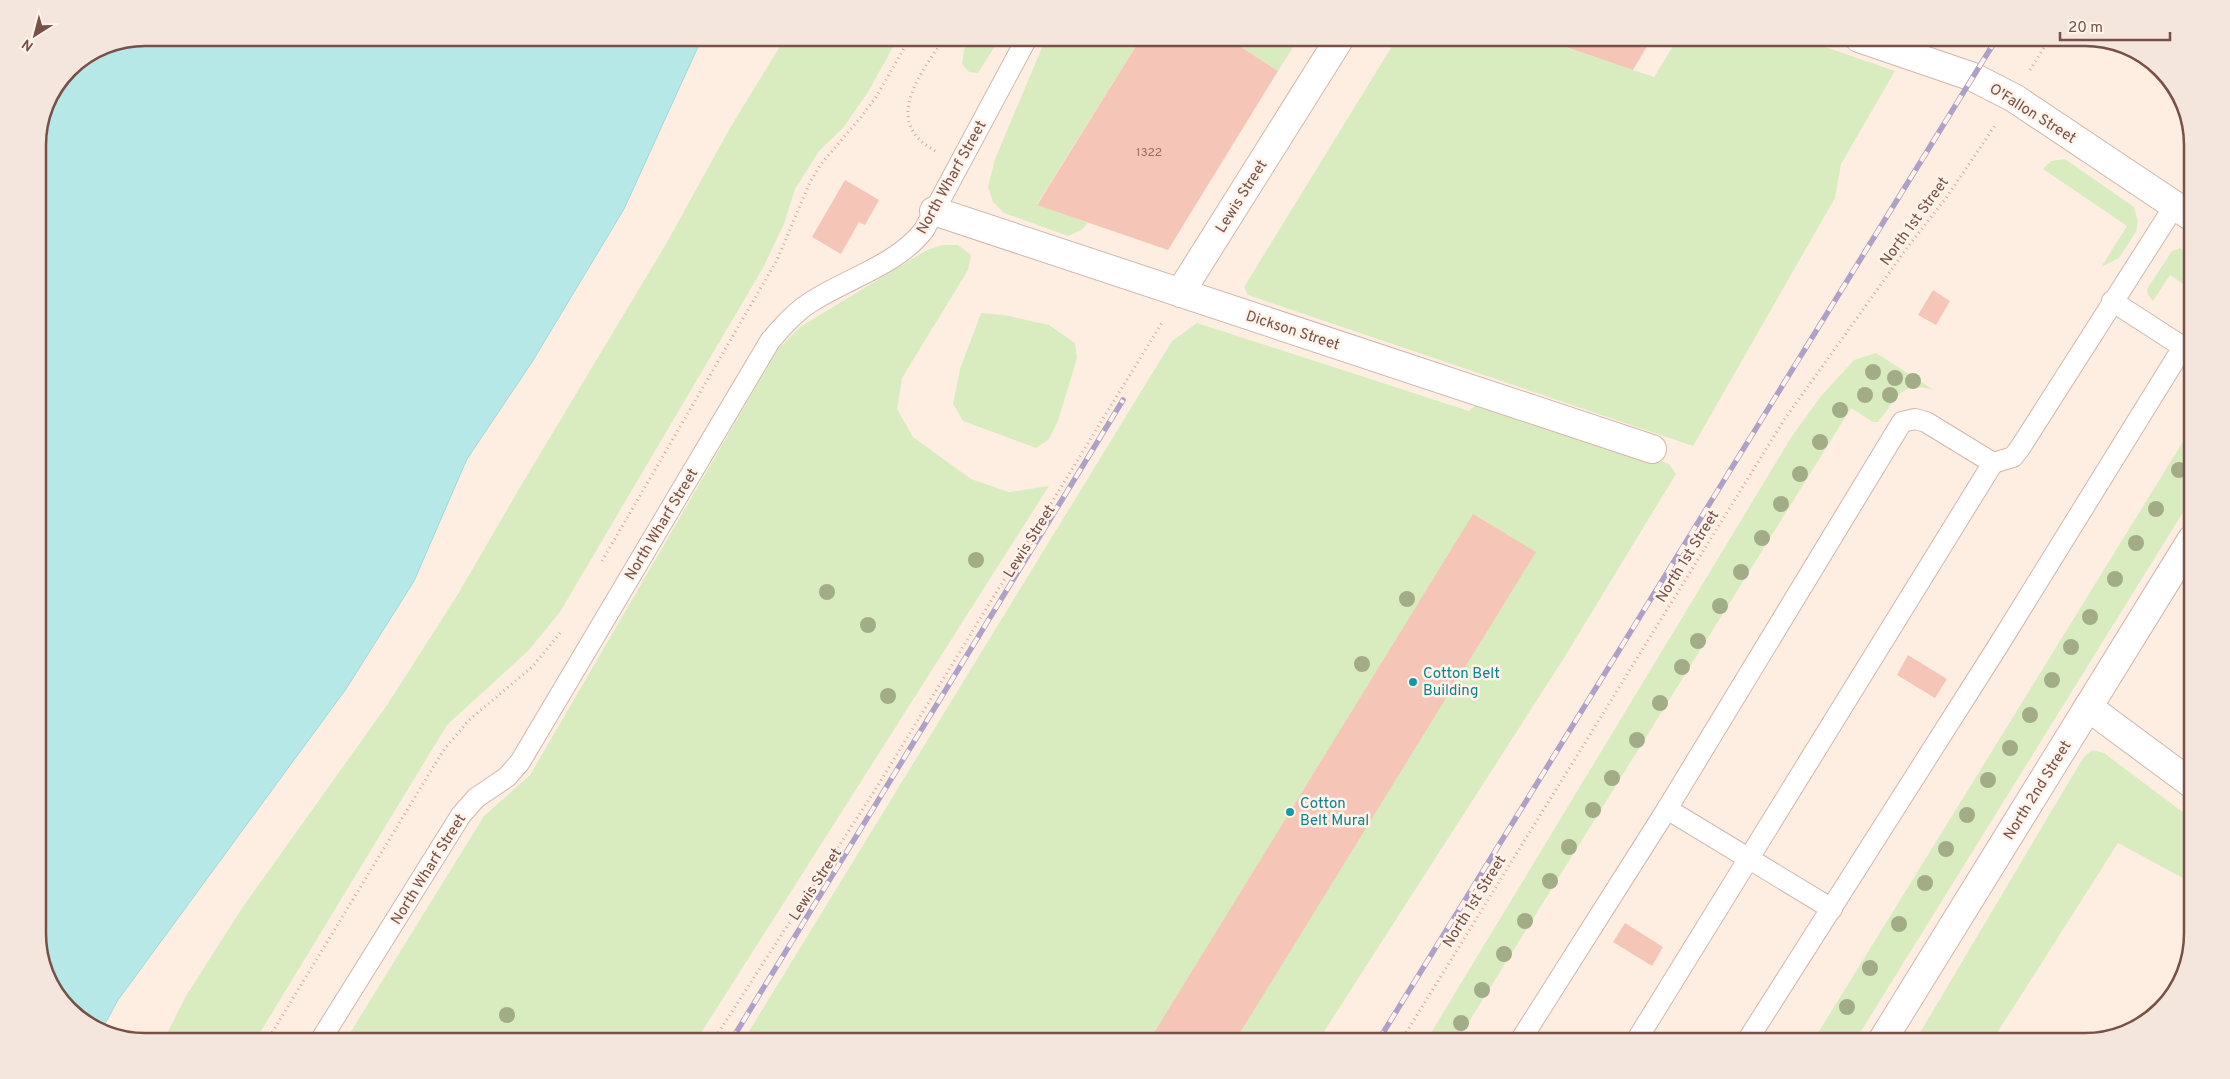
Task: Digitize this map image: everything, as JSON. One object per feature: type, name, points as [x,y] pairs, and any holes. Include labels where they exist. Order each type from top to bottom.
[{"type":"street","name":"Lewis Street","points":[[1180,293],[1335,46]]},
{"type":"street","name":"O'Fallon Street","points":[[1882,46],[1973,77],[2014,98],[2183,211]]},
{"type":"street","name":"Dickson Street","points":[[934,211],[1652,449]]},
{"type":"street","name":"North 2nd Street","points":[[1888,1033],[2184,551]]},
{"type":"street","points":[[2088,707],[2184,778]]},
{"type":"lane","name":"North Wharf Street","points":[[326,1033],[461,815],[476,798],[507,777],[520,762],[770,341],[786,323],[810,302],[901,253],[915,242],[934,211],[1023,46]]},
{"type":"lane","points":[[1641,1033],[1993,463],[2013,457],[2020,448],[2112,301],[2183,211]]},
{"type":"lane","points":[[1753,1033],[2183,348],[2112,301]]},
{"type":"lane","points":[[1526,1033],[1667,809],[1902,422],[1915,419],[1926,422],[1993,463]]},
{"type":"lane","points":[[1667,809],[1832,909]]},
{"type":"path","points":[[602,561],[777,260],[810,182],[820,164],[861,117],[876,96],[905,46]]},
{"type":"path","points":[[939,46],[913,88],[909,102],[911,129],[919,140],[958,166]]},
{"type":"path","name":"North 1st Street","points":[[1406,1033],[1784,420],[1907,248],[1946,198],[2014,98]]},
{"type":"path","name":"Lewis Street","points":[[720,1033],[875,790],[1180,293]]},
{"type":"path","points":[[272,1033],[444,751],[469,720],[532,666],[562,630]]},
{"type":"green space","points":[[780,46],[894,46],[868,92],[843,128],[819,151],[795,189],[784,224],[763,268],[560,612],[529,650],[447,725],[260,1033],[167,1033],[186,996],[242,908],[387,705],[458,594],[666,244],[730,128]]},
{"type":"green space","points":[[966,46],[995,46],[978,73],[969,72],[962,64]]},
{"type":"green space","points":[[1043,46],[1136,46],[1037,204],[1088,223],[1081,230],[1068,236],[1004,213],[993,202],[988,187],[995,159]]},
{"type":"green space","points":[[1239,46],[1294,46],[1278,71]]},
{"type":"green space","points":[[1392,46],[1562,46],[1654,77],[1673,46],[1822,46],[1895,71],[1841,164],[1835,198],[1693,446],[1248,295],[1244,287]]},
{"type":"green space","points":[[2065,159],[2134,207],[2138,222],[2136,232],[2119,258],[2101,267],[2127,226],[2043,169],[2051,161]]},
{"type":"green space","points":[[942,245],[958,245],[971,255],[968,270],[902,378],[897,409],[913,437],[971,479],[1009,492],[1049,486],[701,1033],[350,1033],[484,816],[530,775],[778,349],[800,327],[927,250]]},
{"type":"green space","points":[[2180,248],[2183,250],[2184,285],[2170,275],[2153,301],[2148,295],[2147,289],[2172,251]]},
{"type":"green space","points":[[981,313],[1004,315],[1049,325],[1075,343],[1077,358],[1058,421],[1049,439],[1036,448],[963,421],[953,404],[960,369]]},
{"type":"green space","points":[[1197,323],[1469,411],[1478,403],[1669,464],[1676,474],[1564,658],[1323,1033],[748,1033],[1172,341]]},
{"type":"green space","points":[[1876,353],[1934,390],[1913,388],[1906,390],[1900,394],[1878,422],[1873,422],[1851,408],[1462,1033],[1431,1033],[1792,436],[1821,396],[1854,360]]},
{"type":"green space","points":[[2184,440],[2184,511],[1860,1033],[1818,1033]]},
{"type":"green space","points":[[2092,750],[2104,753],[2184,813],[2184,879],[2118,843],[1997,1033],[1920,1033],[2077,768],[2084,757]]},
{"type":"water","points":[[698,46],[624,209],[532,362],[467,459],[414,581],[346,689],[118,1000],[105,1024],[80,1008],[56,978],[51,966],[46,941],[46,138],[51,113],[56,101],[75,75],[90,63],[113,51],[132,47]]},
{"type":"building","points":[[1136,46],[1239,46],[1278,71],[1168,250],[1037,205]]},
{"type":"building","points":[[1562,46],[1647,46],[1633,70]]},
{"type":"building","points":[[845,180],[879,200],[865,225],[859,222],[841,254],[812,237]]},
{"type":"building","points":[[1933,290],[1950,301],[1936,325],[1918,315]]},
{"type":"building","name":"Cotton Belt Building","points":[[1473,514],[1536,552],[1240,1033],[1154,1033]]},
{"type":"building","points":[[1908,655],[1947,679],[1935,698],[1897,675]]},
{"type":"building","points":[[1625,923],[1663,947],[1652,966],[1613,942]]},
{"type":"railway","points":[[1383,1033],[1992,46]]},
{"type":"railway","points":[[736,1033],[1123,400]]},
{"type":"place","name":"Cotton Belt Building","points":[[1413,682]]},
{"type":"place","name":"Cotton Belt Mural","points":[[1290,812]]}]
